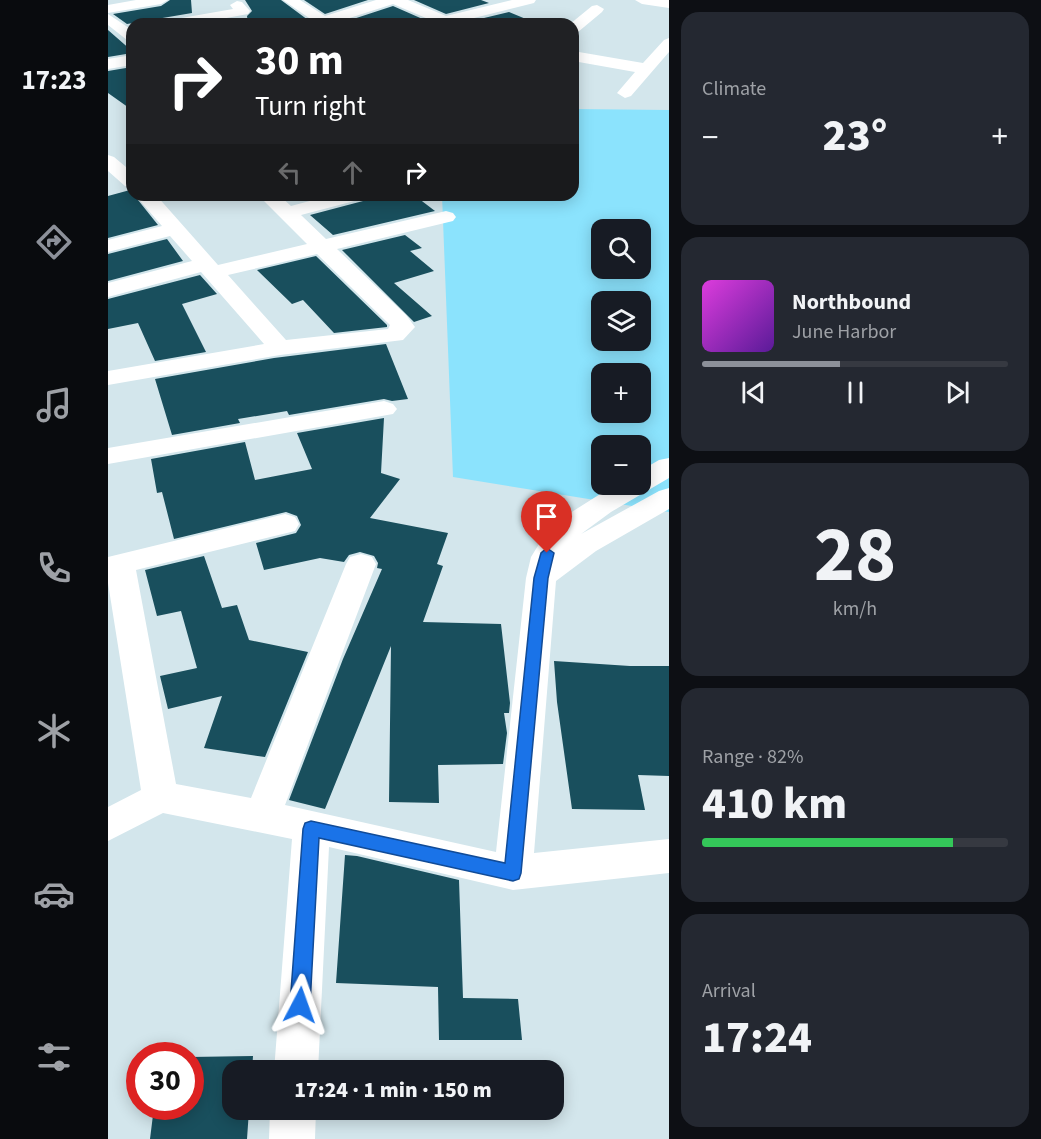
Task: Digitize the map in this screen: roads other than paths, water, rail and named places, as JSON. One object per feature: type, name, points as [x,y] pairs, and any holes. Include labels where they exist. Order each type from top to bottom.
[{"type":"street","points":[[108,9],[161,0]]},
{"type":"street","points":[[290,0],[313,18]]},
{"type":"street","points":[[354,18],[390,0]]},
{"type":"street","points":[[396,0],[439,18]]},
{"type":"street","points":[[642,0],[669,4]]},
{"type":"street","points":[[463,18],[521,1]]},
{"type":"street","points":[[204,18],[243,11],[237,5]]},
{"type":"street","points":[[579,24],[597,9]]},
{"type":"street","points":[[108,18],[126,30]]},
{"type":"street","points":[[625,93],[669,43]]},
{"type":"street","points":[[579,57],[648,69]]},
{"type":"street","points":[[112,63],[126,71]]},
{"type":"street","points":[[108,160],[126,176]]},
{"type":"street","points":[[150,201],[280,348]]},
{"type":"street","points":[[111,371],[395,335],[403,327],[274,201]]},
{"type":"street","points":[[286,213],[332,201]]},
{"type":"street","points":[[108,290],[319,247],[446,217]]},
{"type":"street","points":[[108,246],[174,229]]},
{"type":"street","points":[[108,456],[384,409]]},
{"type":"street","points":[[651,477],[669,466]]},
{"type":"street","points":[[513,873],[541,578],[547,553],[557,540],[574,526],[622,495]]},
{"type":"street","points":[[541,578],[586,544],[669,497]]},
{"type":"street","points":[[160,797],[114,566],[285,524]]},
{"type":"street","points":[[262,816],[361,564]]},
{"type":"street","points":[[108,825],[160,797],[262,816],[311,829],[513,873],[669,856]]},
{"type":"street","points":[[297,1060],[311,829]]},
{"type":"street","points":[[292,1139],[293,1120]]}]
